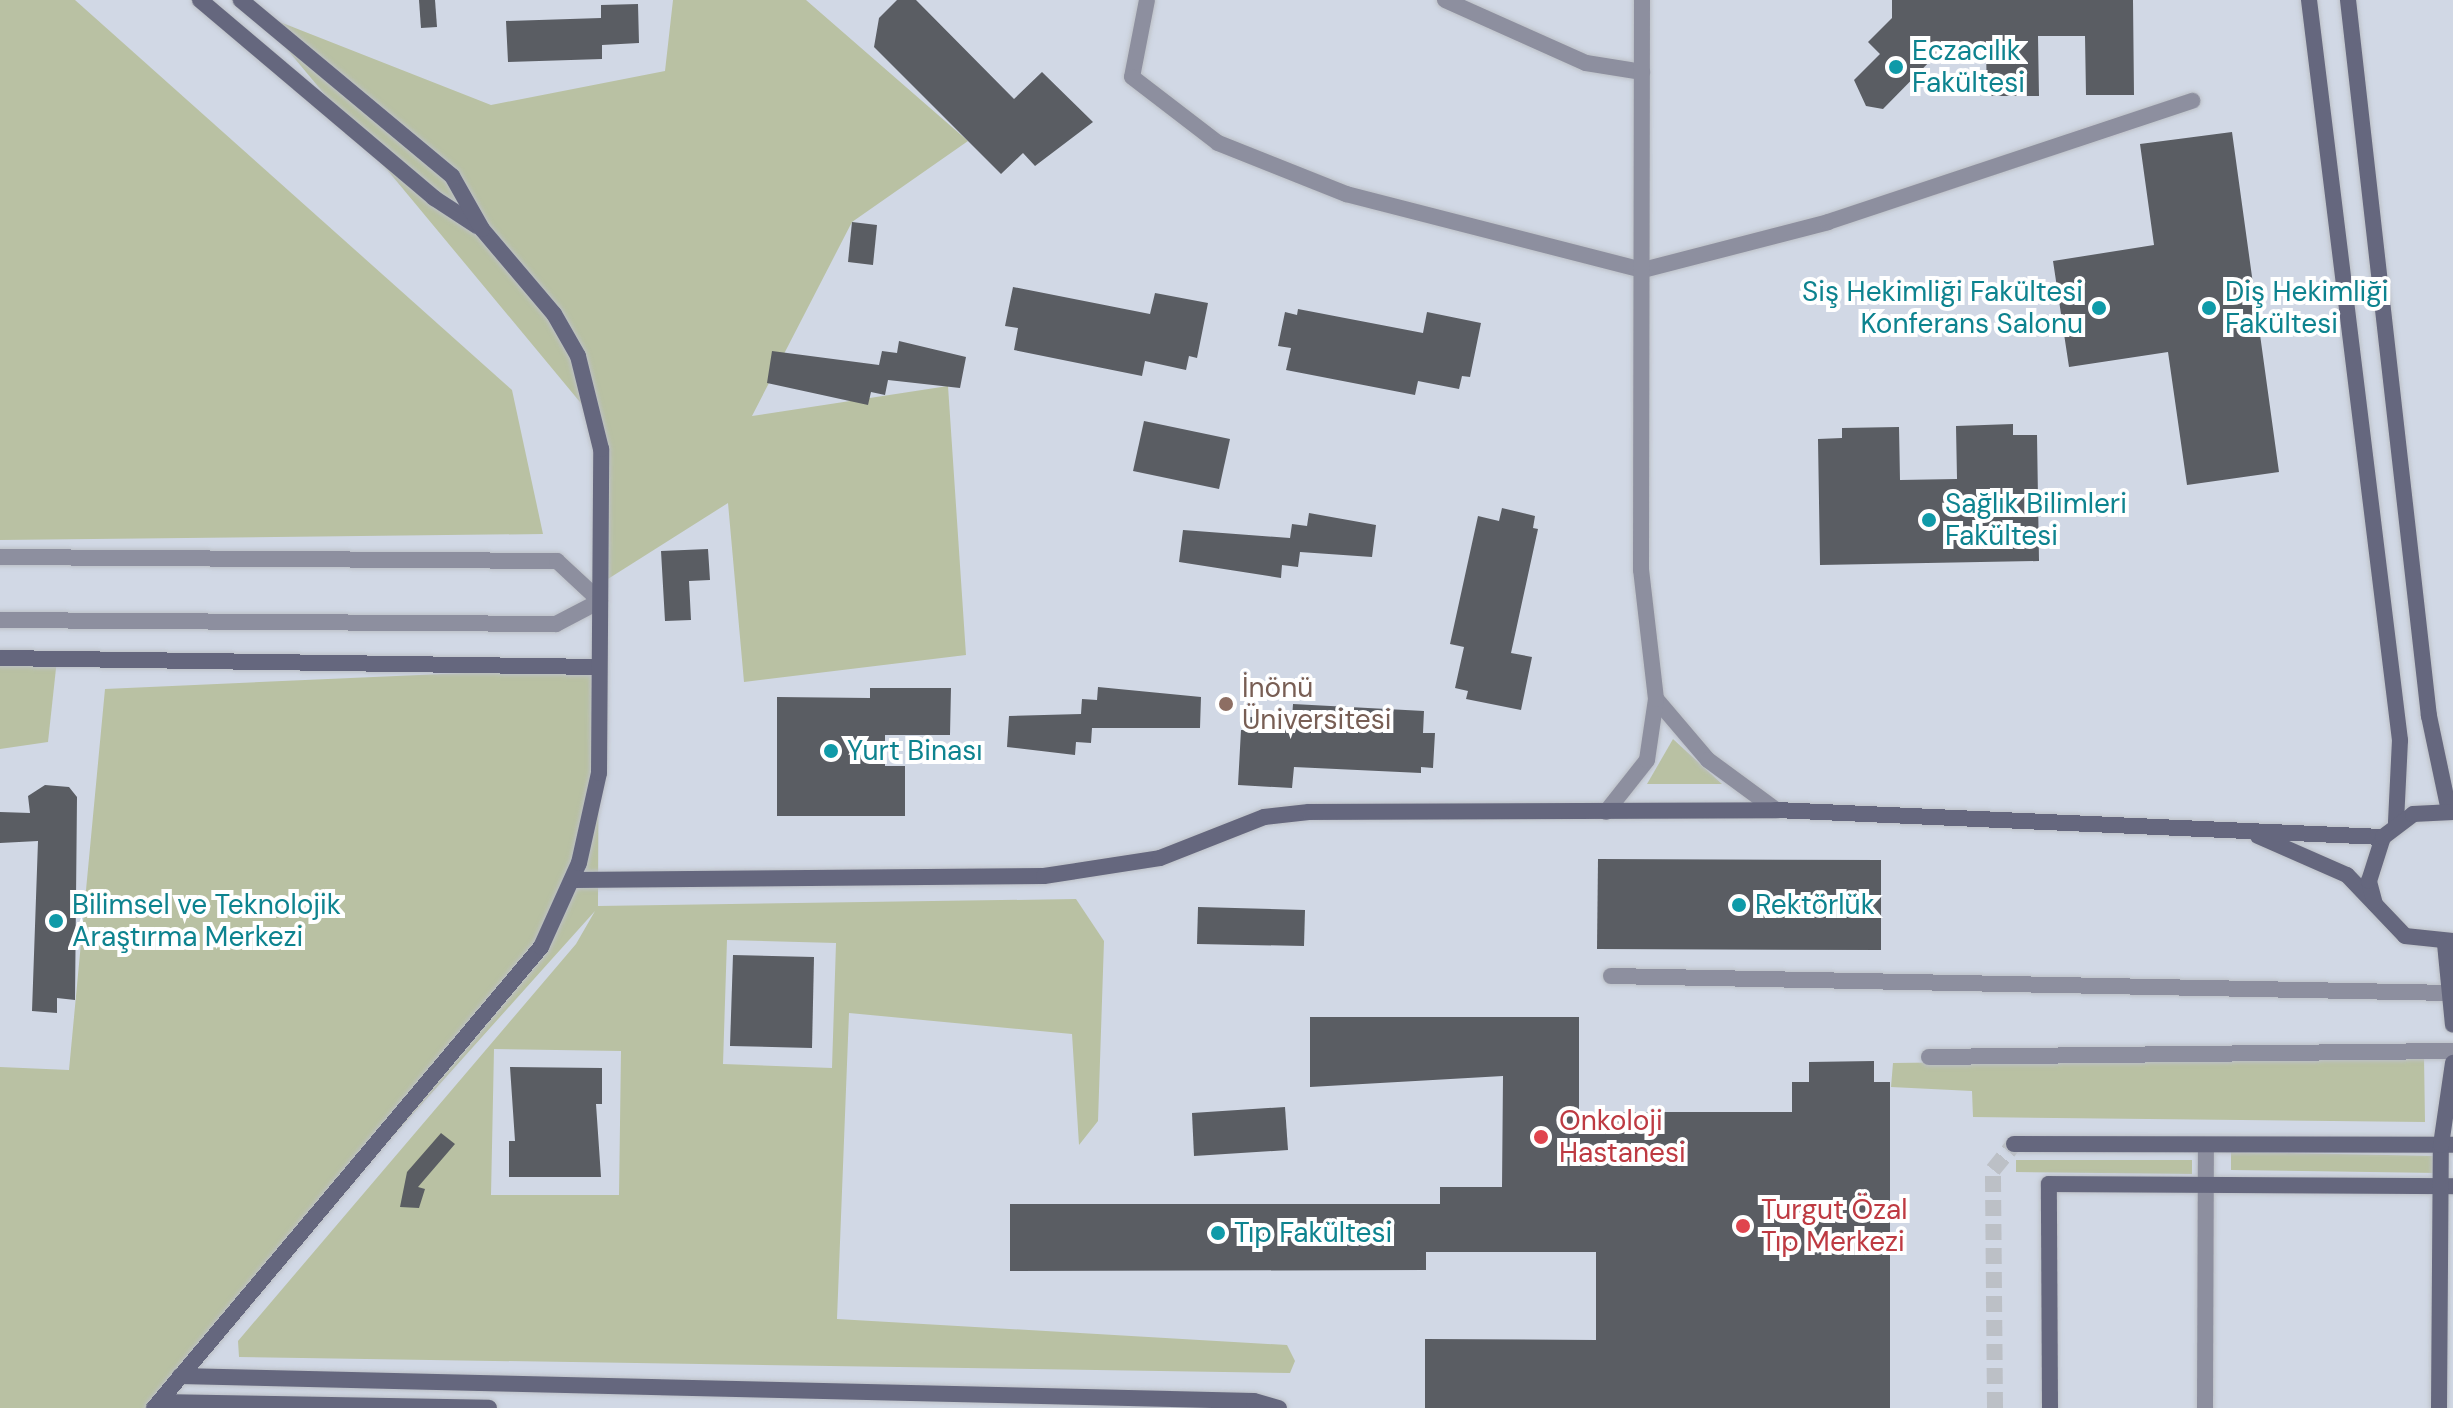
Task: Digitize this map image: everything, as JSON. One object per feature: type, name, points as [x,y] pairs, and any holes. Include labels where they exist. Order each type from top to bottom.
[{"type":"street","points":[[200,0],[434,198],[482,229]]},
{"type":"street","points":[[156,1405],[541,947],[573,880],[599,773],[601,449],[587,378],[554,314],[482,229],[452,176],[241,0]]},
{"type":"street","points":[[1147,0],[1132,77],[1218,143],[1346,194],[1643,270],[1828,222],[2192,101]]},
{"type":"street","points":[[1445,0],[1586,63],[1642,72]]},
{"type":"street","points":[[1606,812],[1647,760],[1656,699],[1641,570],[1642,0]]},
{"type":"street","points":[[2309,0],[2400,740],[2396,823]]},
{"type":"street","points":[[2348,0],[2429,716],[2451,811],[2422,812],[2396,823],[2383,837],[2369,881],[2388,924]]},
{"type":"street","points":[[0,557],[557,561],[600,601]]},
{"type":"street","points":[[0,620],[556,624],[600,601]]},
{"type":"street","points":[[0,658],[599,667]]},
{"type":"street","points":[[1656,699],[1708,760],[1776,810]]},
{"type":"street","points":[[573,880],[1044,876],[1160,858],[1286,812],[1776,810],[2383,837]]},
{"type":"street","points":[[2245,831],[2347,875],[2388,924],[2415,940],[2449,942],[2448,993],[2453,1025]]},
{"type":"street","points":[[1611,976],[2448,993]]},
{"type":"street","points":[[1929,1057],[2453,1051]]},
{"type":"street","points":[[2439,1408],[2447,1145],[2453,1063]]},
{"type":"street","points":[[2014,1144],[2447,1145]]},
{"type":"street","points":[[2205,1408],[2206,1145]]},
{"type":"street","points":[[2050,1408],[2049,1184],[2446,1186]]},
{"type":"street","points":[[180,1376],[1239,1400],[1279,1408]]},
{"type":"street","points":[[156,1405],[489,1408]]},
{"type":"shaded area","name":"İnönü Üniversitesi","points":[[0,0],[2453,0],[2453,1408],[0,1408]]},
{"type":"green space","points":[[0,0],[75,0],[512,390],[543,534],[0,540]]},
{"type":"green space","points":[[673,0],[806,0],[968,141],[852,222],[752,416],[948,386],[966,655],[744,682],[728,503],[600,584],[599,425],[257,13],[491,105],[665,71]]},
{"type":"green space","points":[[0,658],[57,659],[48,742],[0,749]]},
{"type":"green space","points":[[599,667],[598,906],[1076,899],[1104,941],[1098,1121],[1079,1145],[1072,1034],[849,1013],[837,1319],[1287,1345],[1295,1361],[1290,1373],[239,1357],[238,1341],[576,944],[595,911],[149,1408],[0,1408],[0,1067],[69,1070],[105,689]],"holes":[[[727,940],[836,943],[832,1068],[723,1064]],[[494,1049],[621,1051],[619,1195],[491,1195]]]},
{"type":"green space","points":[[1673,739],[1722,784],[1647,784]]},
{"type":"green space","points":[[2424,1056],[2425,1122],[1973,1117],[1972,1091],[1891,1087],[1893,1063]]},
{"type":"green space","points":[[2231,1152],[2436,1156],[2436,1173],[2231,1170]]},
{"type":"green space","points":[[2016,1160],[2192,1160],[2192,1174],[2016,1172]]},
{"type":"building","points":[[419,0],[435,0],[437,27],[421,28]]},
{"type":"building","points":[[897,0],[916,0],[1014,99],[1042,72],[1093,122],[1035,166],[1023,153],[1001,174],[874,47],[879,18]]},
{"type":"building","name":"Eczacılık Fakültesi","points":[[1892,0],[2133,0],[2134,95],[2086,95],[2085,36],[2038,36],[2039,96],[1987,96],[1986,50],[1940,51],[1883,109],[1866,106],[1854,80],[1880,54],[1868,42],[1892,18]]},
{"type":"building","points":[[638,4],[639,43],[602,45],[602,59],[508,62],[506,21],[601,18],[601,5]]},
{"type":"building","name":"Diş Hekimliği Fakültesi","points":[[2232,132],[2279,472],[2187,485],[2168,352],[2069,367],[2053,261],[2154,245],[2140,144]]},
{"type":"building","points":[[852,222],[877,225],[873,265],[848,262]]},
{"type":"building","points":[[1013,287],[1150,314],[1155,293],[1208,303],[1197,358],[1189,356],[1186,370],[1145,361],[1142,376],[1014,350],[1018,328],[1005,326]]},
{"type":"building","points":[[1298,309],[1423,333],[1427,312],[1481,323],[1470,377],[1462,376],[1459,389],[1418,381],[1415,395],[1286,370],[1291,348],[1278,346],[1285,312],[1297,315]]},
{"type":"building","points":[[899,341],[966,357],[960,388],[888,380],[885,395],[871,392],[868,405],[767,383],[772,351],[879,365],[882,351],[897,353]]},
{"type":"building","points":[[1144,421],[1230,439],[1219,489],[1133,471]]},
{"type":"building","name":"Sağlık Bilimleri Fakültesi","points":[[2013,424],[2013,435],[2037,435],[2039,561],[1820,565],[1818,439],[1842,438],[1842,428],[1899,427],[1900,480],[1957,479],[1956,426]]},
{"type":"building","points":[[1502,508],[1535,516],[1533,528],[1538,529],[1511,653],[1532,657],[1521,710],[1466,699],[1468,691],[1455,688],[1464,647],[1450,644],[1478,516],[1499,521]]},
{"type":"building","points":[[1309,513],[1376,525],[1372,557],[1300,552],[1298,567],[1282,565],[1281,578],[1179,562],[1183,530],[1290,538],[1292,524],[1307,526]]},
{"type":"building","points":[[708,549],[710,580],[689,581],[691,620],[665,621],[661,551]]},
{"type":"building","name":"Yurt Binası","points":[[1098,687],[1201,697],[1200,728],[1092,728],[1091,743],[1076,742],[1075,755],[1007,747],[1009,716],[1081,714],[1082,699],[1097,700]]},
{"type":"building","name":"Yurt Binası","points":[[870,688],[951,688],[950,735],[885,735],[885,766],[905,766],[905,816],[777,816],[777,697],[870,698]]},
{"type":"building","points":[[1293,704],[1424,711],[1423,733],[1435,733],[1433,768],[1421,767],[1421,773],[1294,767],[1292,788],[1238,785],[1241,730],[1249,730],[1250,717],[1292,719]]},
{"type":"building","name":"Bilimsel ve Teknolojik Araştırma Merkezi","points":[[45,785],[69,787],[77,797],[75,1000],[57,998],[57,1013],[32,1011],[38,841],[0,843],[0,812],[30,813],[28,796]]},
{"type":"building","name":"Rektörlük","points":[[1598,859],[1881,860],[1881,950],[1597,949]]},
{"type":"building","points":[[1198,907],[1305,910],[1304,946],[1197,944]]},
{"type":"building","points":[[733,955],[814,957],[812,1048],[730,1046]]},
{"type":"building","name":"Turgut Özal Tıp Merkezi","points":[[1310,1017],[1579,1017],[1579,1112],[1792,1112],[1792,1082],[1809,1082],[1809,1062],[1874,1061],[1874,1082],[1890,1082],[1890,1408],[1425,1408],[1425,1339],[1596,1340],[1596,1252],[1426,1252],[1426,1270],[1010,1271],[1010,1204],[1440,1204],[1440,1187],[1502,1187],[1503,1076],[1310,1087]]},
{"type":"building","points":[[510,1067],[602,1068],[602,1104],[596,1104],[601,1177],[509,1177],[509,1141],[515,1141]]},
{"type":"building","points":[[1285,1107],[1288,1150],[1194,1156],[1192,1113]]},
{"type":"building","points":[[441,1133],[455,1144],[418,1187],[425,1189],[419,1208],[400,1207],[407,1172]]},
{"type":"tunnel","points":[[1995,1408],[1993,1170],[2014,1144]]},
{"type":"place","name":"Eczacılık Fakültesi","points":[[1896,67]]},
{"type":"place","name":"Siş Hekimliği Fakültesi Konferans Salonu","points":[[2099,308]]},
{"type":"place","name":"Diş Hekimliği Fakültesi","points":[[2209,308]]},
{"type":"place","name":"Sağlık Bilimleri Fakültesi","points":[[1929,520]]},
{"type":"place","name":"İnönü Üniversitesi","points":[[1226,704]]},
{"type":"place","name":"Yurt Binası","points":[[831,751]]},
{"type":"place","name":"Rektörlük","points":[[1739,905]]},
{"type":"place","name":"Bilimsel ve Teknolojik Araştırma Merkezi","points":[[56,921]]},
{"type":"place","name":"Onkoloji Hastanesi","points":[[1541,1137]]},
{"type":"place","name":"Turgut Özal Tıp Merkezi","points":[[1743,1226]]},
{"type":"place","name":"Tıp Fakültesi","points":[[1218,1233]]}]
